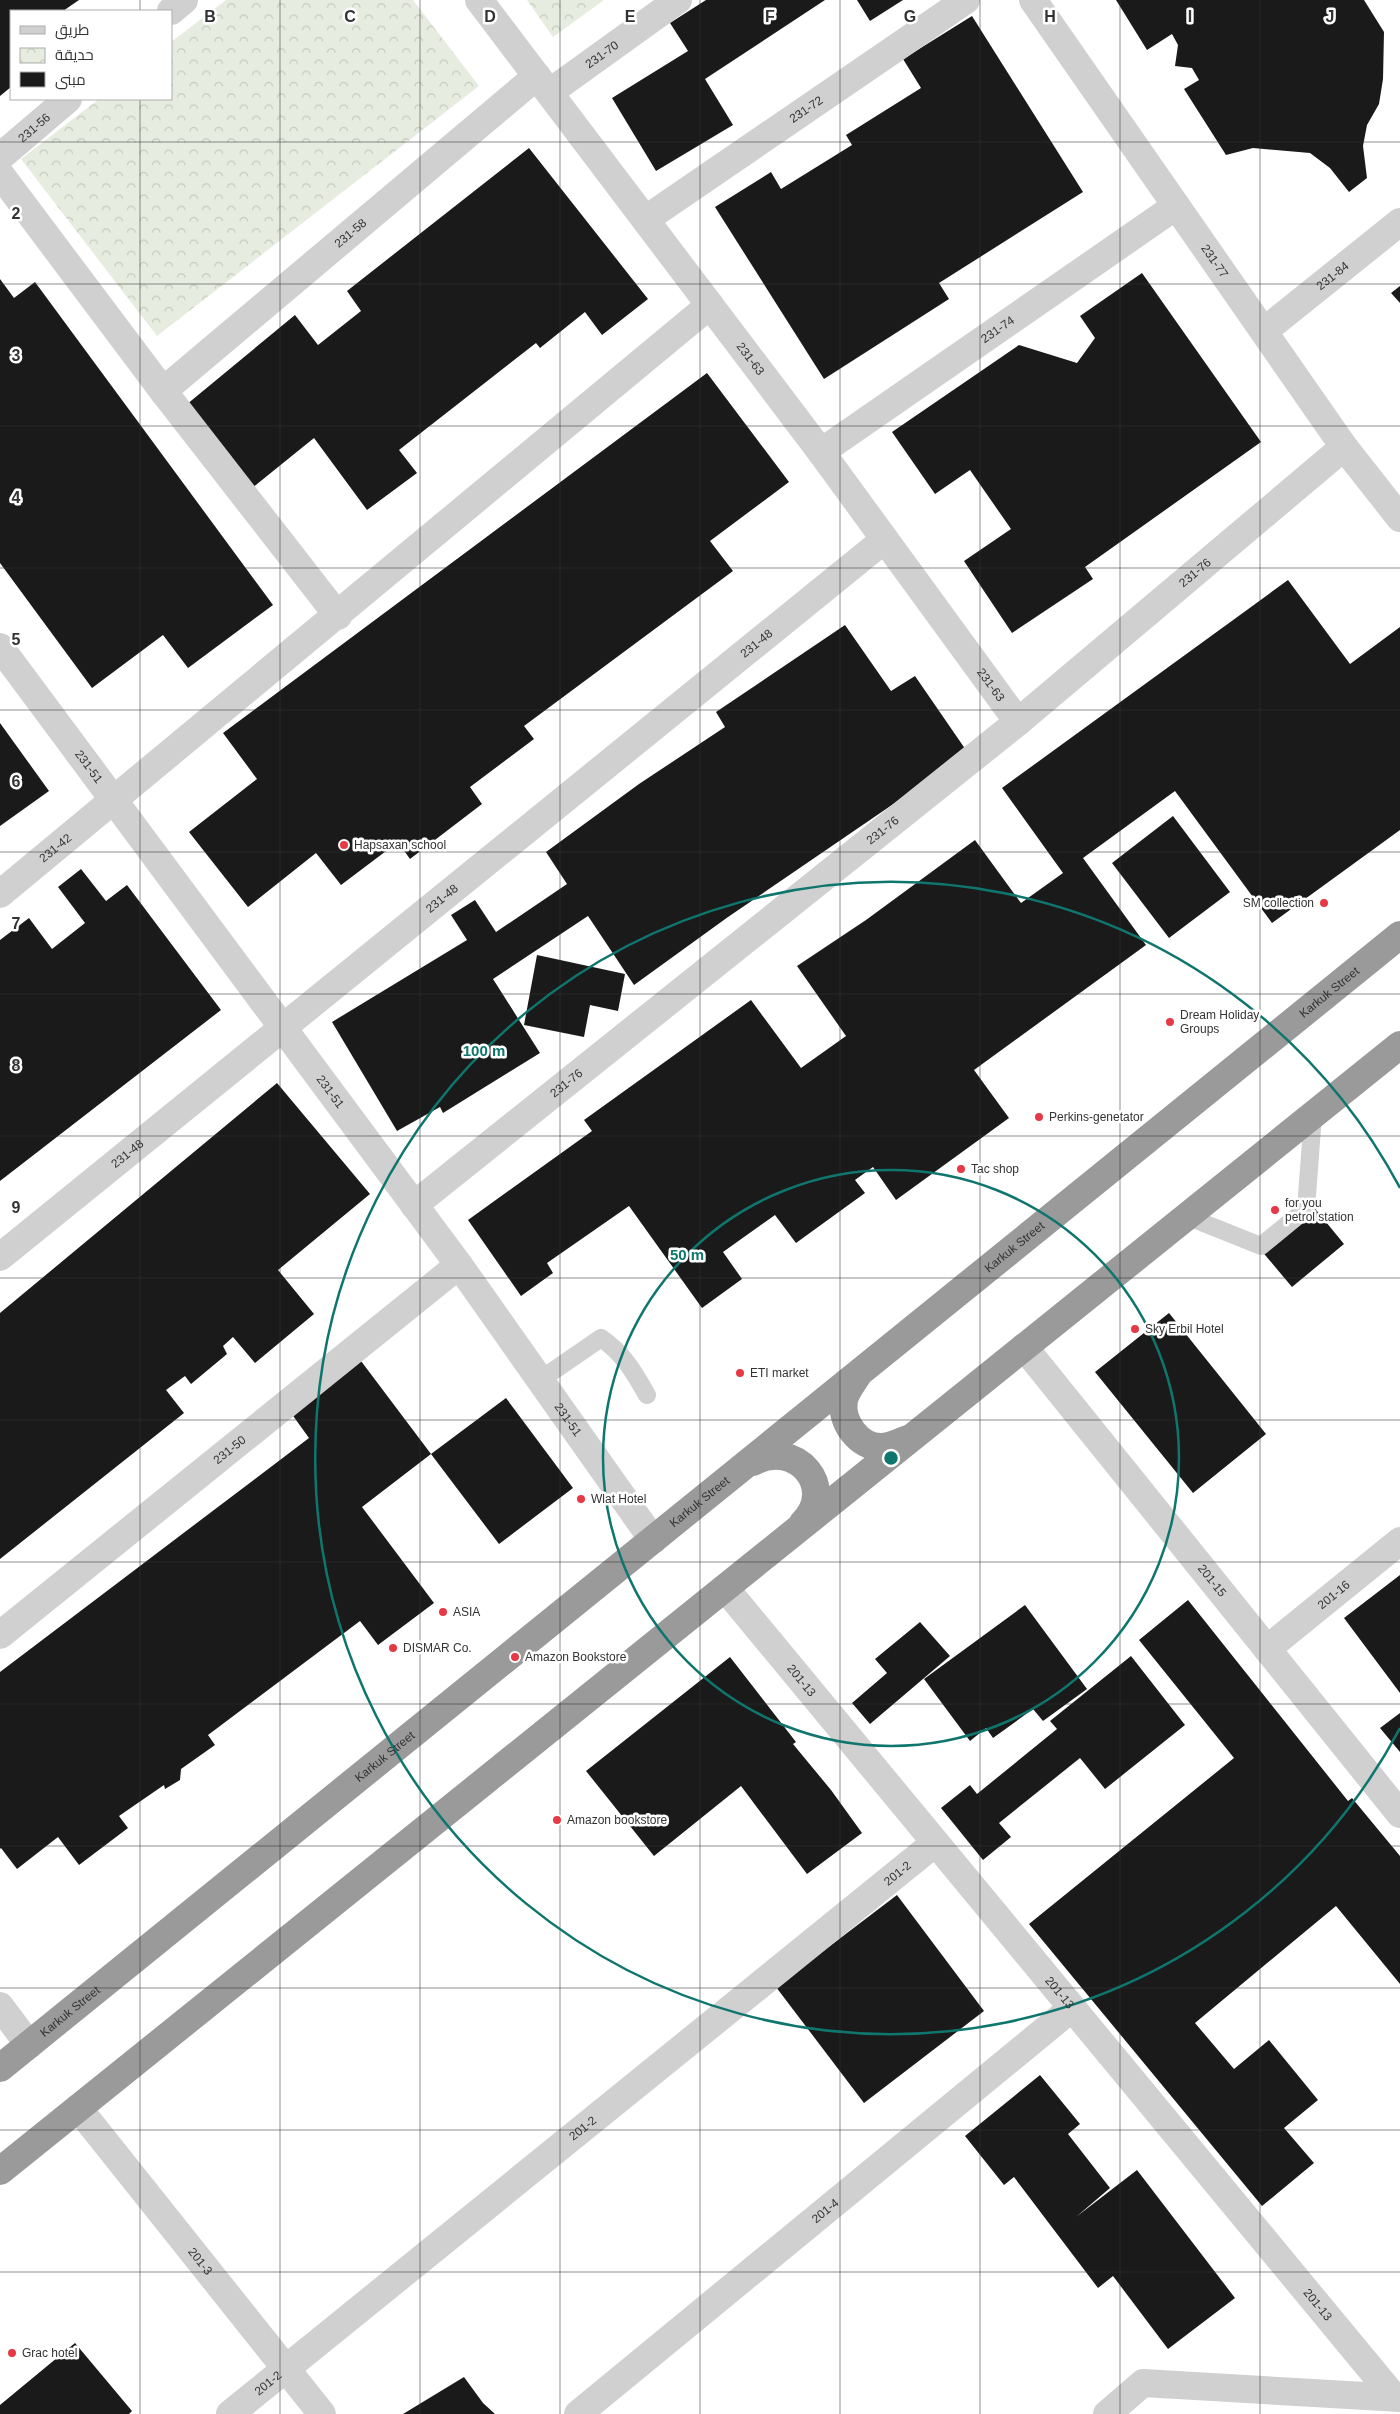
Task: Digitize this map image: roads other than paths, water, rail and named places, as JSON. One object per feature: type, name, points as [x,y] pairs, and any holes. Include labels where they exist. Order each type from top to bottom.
[{"type":"highway","name":"Karkuk Street","points":[[0,2068],[1400,935]]},
{"type":"highway","points":[[0,2171],[1400,1045]]},
{"type":"highway","points":[[860,1373],[848,1389],[844,1401],[844,1415],[853,1432],[868,1444],[881,1447],[894,1445],[912,1437]]},
{"type":"highway","points":[[743,1467],[772,1454],[785,1455],[797,1460],[807,1468],[816,1492],[815,1506],[801,1525]]},
{"type":"street","points":[[172,10],[184,0]]},
{"type":"street","name":"231-63","points":[[479,0],[821,452],[1018,722]]},
{"type":"street","name":"231-70","points":[[543,84],[678,0]]},
{"type":"street","name":"231-72","points":[[646,219],[966,0]]},
{"type":"street","name":"231-77","points":[[1033,0],[1344,447],[1400,518]]},
{"type":"street","name":"231-58","points":[[163,391],[543,84]]},
{"type":"street","name":"231-56","points":[[0,157],[67,100]]},
{"type":"street","points":[[0,174],[163,391],[338,616]]},
{"type":"street","name":"231-74","points":[[821,452],[1176,206]]},
{"type":"street","name":"231-84","points":[[1264,331],[1400,222]]},
{"type":"street","name":"231-42","points":[[0,894],[710,306]]},
{"type":"street","name":"231-76","points":[[414,1205],[1018,722],[1344,447]]},
{"type":"street","name":"231-48","points":[[0,1257],[884,540]]},
{"type":"street","name":"231-51","points":[[0,648],[459,1265],[653,1540]]},
{"type":"street","name":"231-50","points":[[0,1635],[459,1265]]},
{"type":"street","name":"201-15","points":[[1024,1347],[1400,1814]]},
{"type":"street","name":"201-16","points":[[1267,1649],[1400,1541]]},
{"type":"street","name":"201-13","points":[[724,1588],[1397,2398]]},
{"type":"street","name":"201-2","points":[[230,2414],[935,1843]]},
{"type":"street","points":[[0,2006],[29,2045]]},
{"type":"street","name":"201-4","points":[[578,2414],[1072,2008]]},
{"type":"street","name":"201-3","points":[[78,2108],[322,2414]]},
{"type":"street","points":[[1107,2414],[1143,2383],[1397,2398]]},
{"type":"lane","points":[[1186,1216],[1262,1246],[1306,1210],[1313,1115]]},
{"type":"lane","points":[[540,1380],[601,1338],[615,1348],[631,1366],[647,1395]]},
{"type":"place","name":"Hapsaxan school","points":[[344,845]]},
{"type":"place","name":"SM collection","points":[[1324,903]]},
{"type":"place","name":"Dream Holiday Groups","points":[[1170,1022]]},
{"type":"place","name":"Perkins-genetator","points":[[1039,1117]]},
{"type":"place","name":"Tac shop","points":[[961,1169]]},
{"type":"place","name":"for you petrol station","points":[[1275,1210]]},
{"type":"place","name":"Sky Erbil Hotel","points":[[1135,1329]]},
{"type":"place","name":"ETI market","points":[[740,1373]]},
{"type":"place","name":"Wlat Hotel","points":[[581,1499]]},
{"type":"place","name":"ASIA","points":[[443,1612]]},
{"type":"place","name":"DISMAR Co.","points":[[393,1648]]},
{"type":"place","name":"Amazon Bookstore","points":[[515,1657]]},
{"type":"place","name":"Amazon bookstore","points":[[557,1820]]},
{"type":"place","name":"Grac hotel","points":[[12,2353]]}]
